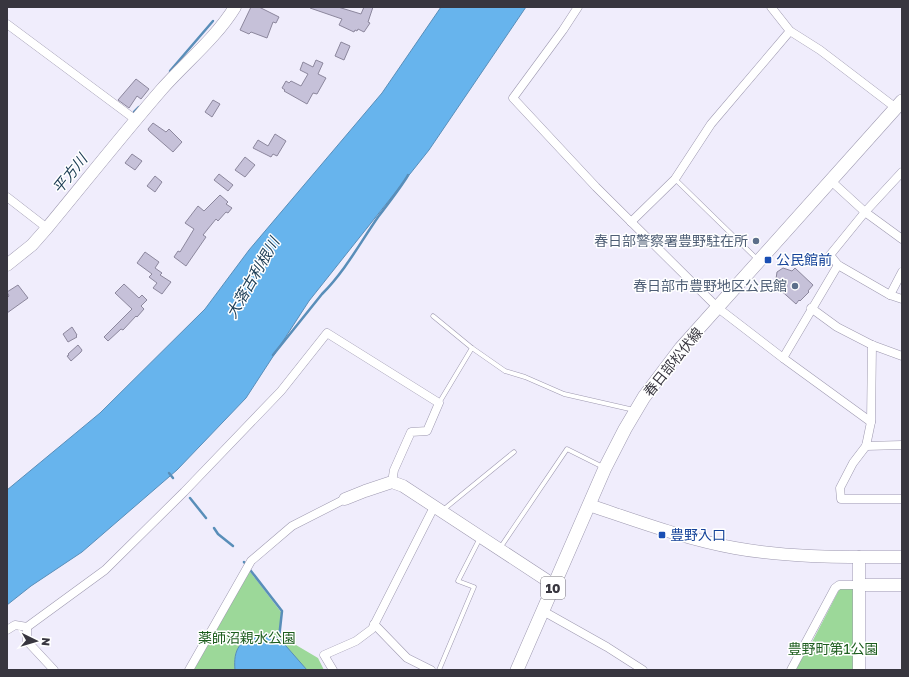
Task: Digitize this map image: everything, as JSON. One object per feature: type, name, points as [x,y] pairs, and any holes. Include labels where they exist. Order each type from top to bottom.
[{"type":"main road","name":"春日部松伏線","points":[[517,670],[605,468],[636,411],[653,384],[681,348],[899,104]]},
{"type":"street","points":[[7,265],[32,245],[163,88],[226,21],[235,7]]},
{"type":"street","points":[[578,7],[513,98],[596,187],[718,308],[783,358],[871,422]]},
{"type":"street","points":[[771,7],[790,32],[820,50],[899,104]]},
{"type":"street","points":[[7,24],[136,120]]},
{"type":"street","points":[[631,222],[675,179],[711,124],[790,32]]},
{"type":"street","points":[[902,172],[865,212],[830,255],[838,265],[890,295],[902,299]]},
{"type":"street","points":[[830,180],[865,212],[902,239]]},
{"type":"street","points":[[7,197],[47,228]]},
{"type":"street","points":[[783,358],[811,308],[838,265]]},
{"type":"street","points":[[890,295],[902,272]]},
{"type":"street","points":[[811,308],[837,327],[872,345],[902,356]]},
{"type":"street","points":[[7,630],[15,625],[28,627],[105,570],[184,492],[281,391],[327,333],[439,403],[427,432],[411,432],[394,470],[392,482]]},
{"type":"street","points":[[872,345],[871,422],[866,446],[853,463],[840,488],[841,499],[902,499]]},
{"type":"street","points":[[866,446],[902,446]]},
{"type":"street","points":[[189,670],[251,562],[292,526],[345,499],[392,482],[403,486],[554,585]]},
{"type":"street","points":[[589,505],[681,535],[734,548],[789,555],[902,557]]},
{"type":"street","points":[[332,670],[324,655],[356,641],[372,629],[438,509]]},
{"type":"street","points":[[859,557],[859,670]]},
{"type":"street","points":[[791,670],[835,588],[839,585],[902,586]]},
{"type":"street","points":[[543,611],[607,647],[643,670]]},
{"type":"street","points":[[374,624],[407,658],[431,670]]},
{"type":"street","points":[[28,627],[27,641],[54,670]]},
{"type":"lane","points":[[675,179],[759,261]]},
{"type":"lane","points":[[433,316],[472,348],[504,371],[525,377],[564,394],[636,411]]},
{"type":"lane","points":[[439,403],[472,348]]},
{"type":"lane","points":[[499,550],[567,449],[605,468]]},
{"type":"lane","points":[[438,509],[514,452]]},
{"type":"lane","points":[[439,670],[474,587],[458,582],[480,537]]},
{"type":"green space","name":"薬師沼親水公園","points":[[248,569],[281,612],[279,635],[318,658],[324,670],[192,670]]},
{"type":"green space","name":"豊野町第1公園","points":[[843,587],[854,587],[855,670],[794,670],[811,644],[839,590]]},
{"type":"water","name":"大落古利根川","points":[[441,7],[526,7],[429,150],[309,301],[246,398],[177,470],[82,552],[31,586],[7,605],[7,490],[100,413],[205,309],[249,250],[382,93]]},
{"type":"water","points":[[267,634],[279,638],[307,670],[235,670],[235,656],[239,646],[252,636]]},
{"type":"building","points":[[251,7],[259,7],[279,17],[276,23],[273,22],[267,38],[251,32],[249,34],[240,30]]},
{"type":"building","points":[[310,7],[338,7],[361,14],[364,7],[373,7],[368,22],[370,23],[364,32],[358,29],[354,32],[339,25],[342,19]]},
{"type":"building","points":[[341,42],[350,46],[344,60],[335,56]]},
{"type":"building","points":[[316,60],[323,63],[318,74],[326,78],[317,94],[313,93],[307,104],[284,91],[285,90],[282,88],[286,81],[289,83],[291,81],[301,86],[308,74],[300,70],[303,62],[313,67]]},
{"type":"building","points":[[136,79],[149,89],[141,99],[137,96],[129,108],[118,100]]},
{"type":"building","points":[[213,100],[220,104],[212,117],[205,112]]},
{"type":"building","points":[[153,123],[166,132],[169,129],[182,142],[173,152],[149,131],[148,129]]},
{"type":"building","points":[[275,134],[286,141],[277,156],[273,154],[271,157],[253,148],[258,140],[268,146]]},
{"type":"building","points":[[132,154],[142,161],[135,170],[125,163]]},
{"type":"building","points":[[245,157],[255,165],[245,177],[235,170]]},
{"type":"building","points":[[219,174],[233,185],[228,191],[214,180]]},
{"type":"building","points":[[155,176],[162,182],[155,192],[147,186]]},
{"type":"building","points":[[220,195],[228,202],[226,204],[232,208],[218,221],[216,219],[203,235],[206,237],[186,266],[174,257],[178,251],[180,252],[194,229],[185,223],[198,206],[204,211]]},
{"type":"building","points":[[145,252],[159,262],[155,268],[162,273],[160,275],[171,282],[162,294],[153,288],[157,283],[149,277],[152,274],[137,263]]},
{"type":"building","name":"春日部市豊野地区公民館","points":[[783,268],[792,271],[795,268],[813,285],[808,291],[809,292],[796,304],[777,287],[779,285],[776,279],[777,272]]},
{"type":"building","points":[[124,284],[139,298],[142,295],[147,300],[141,306],[144,309],[137,317],[136,316],[123,330],[121,329],[108,341],[104,337],[132,309],[115,293]]},
{"type":"building","points":[[18,285],[28,298],[7,313],[7,298],[9,296],[7,292]]},
{"type":"building","points":[[72,327],[77,337],[68,342],[63,334]]},
{"type":"building","points":[[78,345],[82,350],[71,361],[67,356]]},
{"type":"waterway","name":"平方川","points":[[170,71],[213,21]]},
{"type":"waterway","name":"平方川","points":[[134,112],[139,107]]},
{"type":"waterway","points":[[273,355],[345,266],[408,175]]},
{"type":"waterway","points":[[169,473],[173,478]]},
{"type":"waterway","points":[[190,498],[206,518]]},
{"type":"waterway","points":[[214,528],[218,534],[233,546]]},
{"type":"waterway","points":[[244,562],[282,611],[279,638]]},
{"type":"place","name":"春日部警察署豊野駐在所","points":[[756,241]]},
{"type":"place","name":"公民館前","points":[[768,260]]},
{"type":"place","name":"春日部市豊野地区公民館","points":[[795,286]]},
{"type":"place","name":"豊野入口","points":[[662,535]]}]
